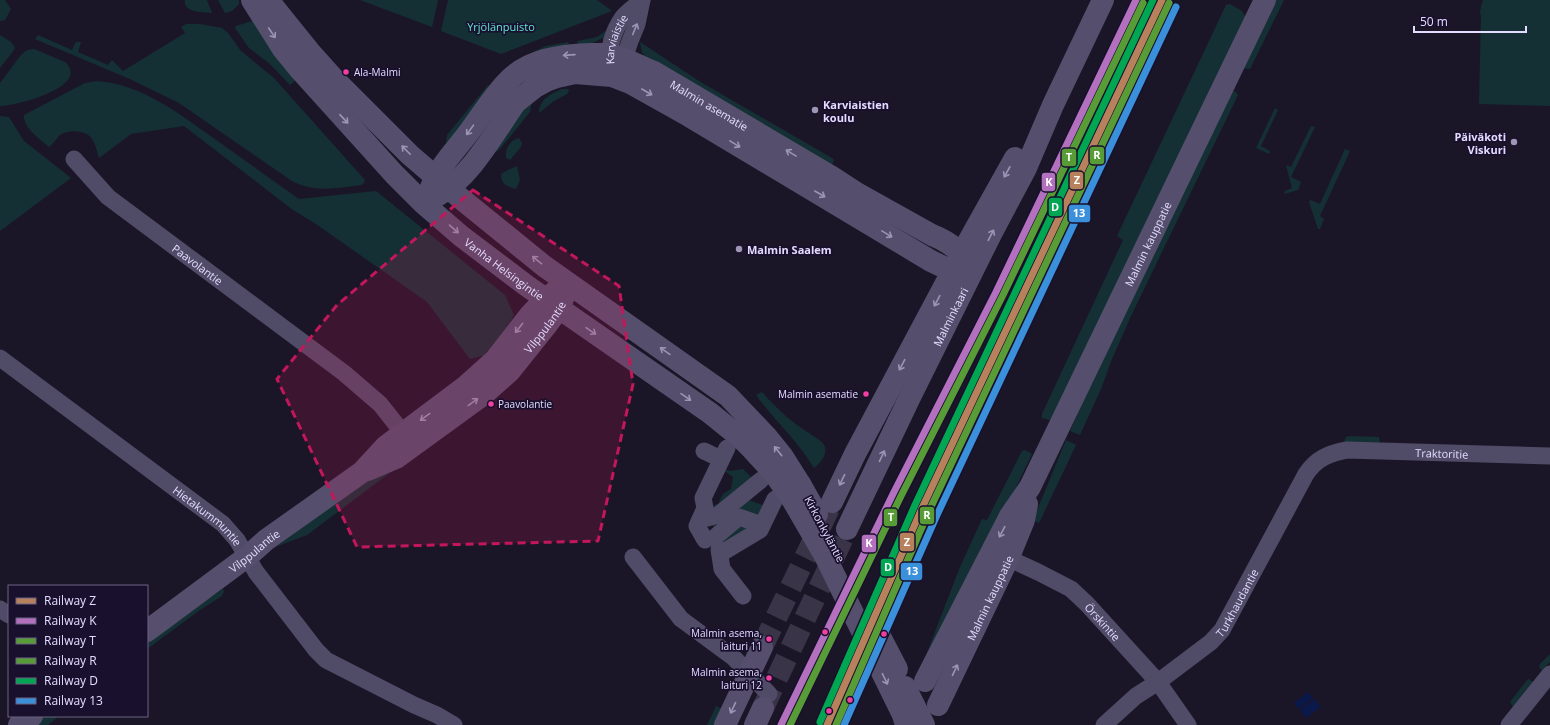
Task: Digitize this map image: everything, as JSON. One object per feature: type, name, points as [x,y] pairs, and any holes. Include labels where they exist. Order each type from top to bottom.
[{"type":"main road","name":"Vanha Helsingintie","points":[[252,0],[283,50],[394,174],[424,204],[461,236],[552,304],[710,413],[740,438],[773,472],[789,494]]},
{"type":"main road","points":[[268,0],[334,80],[410,155],[544,266],[728,396],[766,436],[783,457],[789,494]]},
{"type":"main road","name":"Malminkaari","points":[[832,502],[855,454],[963,265],[1014,160],[1053,105],[1103,0]]},
{"type":"main road","name":"Malmin kauppatie","points":[[938,705],[1000,555],[1010,516],[1030,487],[1265,0]]},
{"type":"main road","name":"Malmin asematie","points":[[424,204],[442,182],[506,82],[517,73],[530,66],[561,56],[616,56],[654,72],[855,192],[941,239],[963,265]]},
{"type":"main road","name":"Malmin asematie","points":[[442,182],[468,171],[516,102],[526,93],[546,81],[569,74],[582,73],[612,76],[630,83],[689,116],[931,261],[963,265]]},
{"type":"main road","name":"Malminkaari","points":[[848,529],[910,397],[963,265]]},
{"type":"main road","name":"Vilppulantie","points":[[148,630],[248,556],[266,540],[362,472],[396,458],[408,440],[495,360],[530,315],[552,304],[569,283]]},
{"type":"main road","name":"Kirkonkyläntie","points":[[789,494],[825,556],[903,715],[906,725]]},
{"type":"main road","name":"Kirkonkyläntie","points":[[789,494],[833,543],[924,725]]},
{"type":"main road","name":"Malmin kauppatie","points":[[925,681],[1000,555]]},
{"type":"main road","points":[[725,725],[762,647]]},
{"type":"main road","points":[[20,725],[31,717]]},
{"type":"street","name":"Karviaistie","points":[[612,76],[616,56],[615,32],[623,18],[642,0]]},
{"type":"street","name":"Paavolantie","points":[[74,159],[108,197],[344,372],[380,404],[408,440]]},
{"type":"street","name":"Hietakummuntie","points":[[0,358],[223,524],[248,556],[256,572],[316,650],[326,660],[414,705],[437,715],[454,725]]},
{"type":"street","name":"Traktoritie","points":[[1335,452],[1347,450],[1550,456]]},
{"type":"street","points":[[704,451],[724,454],[703,498],[722,570],[743,596]]},
{"type":"street","name":"Turkhaudantie","points":[[1104,725],[1136,696],[1158,682],[1211,642],[1222,630],[1310,467],[1320,459],[1335,452]]},
{"type":"street","points":[[712,534],[718,516],[762,480]]},
{"type":"street","points":[[712,534],[760,530],[762,525],[789,494]]},
{"type":"street","points":[[712,534],[739,517],[762,525]]},
{"type":"street","name":"Örskintie","points":[[1000,555],[1071,589],[1092,609],[1158,682],[1188,725]]},
{"type":"street","points":[[633,557],[681,619],[734,658],[749,673],[762,709]]},
{"type":"street","points":[[1509,725],[1550,674]]},
{"type":"highlighted area","points":[[473,190],[619,286],[633,384],[598,541],[357,547],[277,379],[337,305]]},
{"type":"green space","points":[[0,0],[5,0],[11,9],[5,20],[0,21]]},
{"type":"green space","points":[[185,0],[207,0],[212,13],[190,10],[185,4]]},
{"type":"green space","points":[[218,0],[239,0],[239,4],[232,11],[225,13]]},
{"type":"green space","points":[[360,0],[438,0],[438,1],[432,27]]},
{"type":"green space","name":"Yrjölänpuisto","points":[[448,0],[597,0],[612,11],[501,54],[441,31]]},
{"type":"green space","points":[[1275,0],[1284,0],[1250,69],[1242,68]]},
{"type":"green space","points":[[1483,0],[1550,0],[1550,106],[1479,104],[1480,15]]},
{"type":"green space","points":[[1230,4],[1242,11],[1246,18],[1067,391],[1050,420],[1042,418],[1042,414],[1123,240],[1117,236],[1226,5]]},
{"type":"green space","points":[[258,19],[295,81],[290,85],[270,64],[249,48],[235,28],[236,26]]},
{"type":"green space","points":[[186,24],[200,24],[222,28],[228,33],[241,51],[274,78],[365,180],[364,183],[361,185],[326,189],[301,185],[292,181],[179,103],[132,80],[35,39],[38,35],[72,50],[76,42],[81,42],[78,52],[108,65],[112,60],[123,71],[185,33],[181,27]]},
{"type":"green space","points":[[607,30],[605,37],[592,43],[577,45],[578,41],[597,37]]},
{"type":"green space","points":[[0,35],[11,42],[15,47],[0,68]]},
{"type":"green space","points":[[568,42],[570,46],[536,54],[535,51],[546,46]]},
{"type":"green space","points":[[640,42],[699,81],[832,158],[834,160],[830,169],[645,57],[642,52]]},
{"type":"green space","points":[[34,49],[65,62],[71,71],[68,79],[61,86],[49,93],[21,102],[0,106],[0,83],[21,55],[27,50]]},
{"type":"green space","points":[[97,81],[114,83],[130,88],[161,103],[191,122],[299,199],[376,191],[505,295],[514,315],[497,343],[483,356],[470,359],[427,302],[316,224],[293,210],[184,126],[131,134],[99,158],[90,136],[82,132],[72,131],[63,133],[49,147],[29,129],[24,120],[24,115],[85,83]]},
{"type":"green space","points":[[488,85],[491,87],[452,138],[446,143],[447,135]]},
{"type":"green space","points":[[562,89],[568,89],[569,91],[567,94],[554,101],[539,113],[543,101],[550,95]]},
{"type":"green space","points":[[1232,91],[1236,92],[1238,95],[1131,316],[1080,435],[1070,431],[1093,378]]},
{"type":"green space","points":[[532,101],[530,112],[496,152],[494,150],[520,113]]},
{"type":"green space","points":[[1275,108],[1278,110],[1261,146],[1270,151],[1269,154],[1256,148]]},
{"type":"green space","points":[[0,116],[9,117],[24,141],[71,178],[0,231]]},
{"type":"green space","points":[[1311,126],[1315,127],[1291,177],[1301,182],[1298,190],[1284,194],[1285,191],[1292,188],[1286,165],[1291,167]]},
{"type":"green space","points":[[519,138],[522,143],[521,147],[510,160],[506,158],[508,146],[510,143]]},
{"type":"green space","points":[[1345,149],[1350,151],[1320,216],[1324,219],[1320,229],[1318,229],[1309,202],[1311,200],[1320,204]]},
{"type":"green space","points":[[517,166],[520,180],[516,189],[503,183],[501,174]]},
{"type":"green space","points":[[762,392],[784,414],[824,445],[824,456],[821,462],[814,468],[801,449],[756,395]]},
{"type":"green space","points":[[1348,436],[1379,437],[1380,445],[1344,444],[1345,438]]},
{"type":"green space","points":[[1066,440],[1076,445],[1039,523],[1033,520]]},
{"type":"green space","points":[[1025,450],[1032,454],[994,533],[921,668],[960,567],[982,519],[987,520],[1022,451]]},
{"type":"green space","points":[[395,469],[307,535],[277,546],[364,482]]},
{"type":"green space","points":[[722,469],[731,471],[743,469],[755,481],[710,513],[712,506],[718,504],[723,494],[731,489],[733,477]]},
{"type":"green space","points":[[748,500],[763,505],[758,519],[716,532],[712,524]]},
{"type":"green space","points":[[735,525],[756,526],[723,547],[721,536]]},
{"type":"green space","points":[[223,589],[224,591],[222,596],[200,610],[148,648],[148,639]]},
{"type":"green space","points":[[1550,654],[1550,662],[1542,670],[1539,667],[1540,664]]},
{"type":"green space","points":[[1529,679],[1533,682],[1513,707],[1510,702]]},
{"type":"green space","points":[[716,706],[722,709],[715,725],[707,725]]},
{"type":"green space","points":[[43,717],[58,717],[48,725],[32,725]]},
{"type":"water","points":[[1308,692],[1313,698],[1299,709],[1294,703]]},
{"type":"water","points":[[1314,699],[1321,707],[1306,718],[1300,710]]},
{"type":"tunnel","points":[[762,647],[832,502]]},
{"type":"tunnel","points":[[763,708],[847,529]]},
{"type":"rail line","name":"K","points":[[781,725],[893,494],[996,292],[1136,0]]},
{"type":"rail line","name":"D","points":[[820,722],[915,505],[1153,0]]},
{"type":"rail line","name":"Z","points":[[827,725],[922,508],[1162,0]]},
{"type":"rail line","name":"T","points":[[790,725],[900,498],[1003,295],[1143,3]]},
{"type":"rail line","name":"R","points":[[836,725],[929,511],[1169,3]]},
{"type":"rail line","name":"13","points":[[844,725],[937,515],[1176,7]]},
{"type":"place","name":"Ala-Malmi","points":[[346,72]]},
{"type":"place","name":"Karviaistien koulu","points":[[815,110]]},
{"type":"place","name":"Päiväkoti Viskuri","points":[[1514,142]]},
{"type":"place","name":"Malmin Saalem","points":[[739,249]]},
{"type":"place","name":"Malmin asematie","points":[[866,394]]},
{"type":"place","name":"Paavolantie","points":[[491,404]]},
{"type":"place","name":"Malmin asema, laituri 11","points":[[769,639]]},
{"type":"place","name":"Malmin asema, laituri 12","points":[[769,678]]}]
